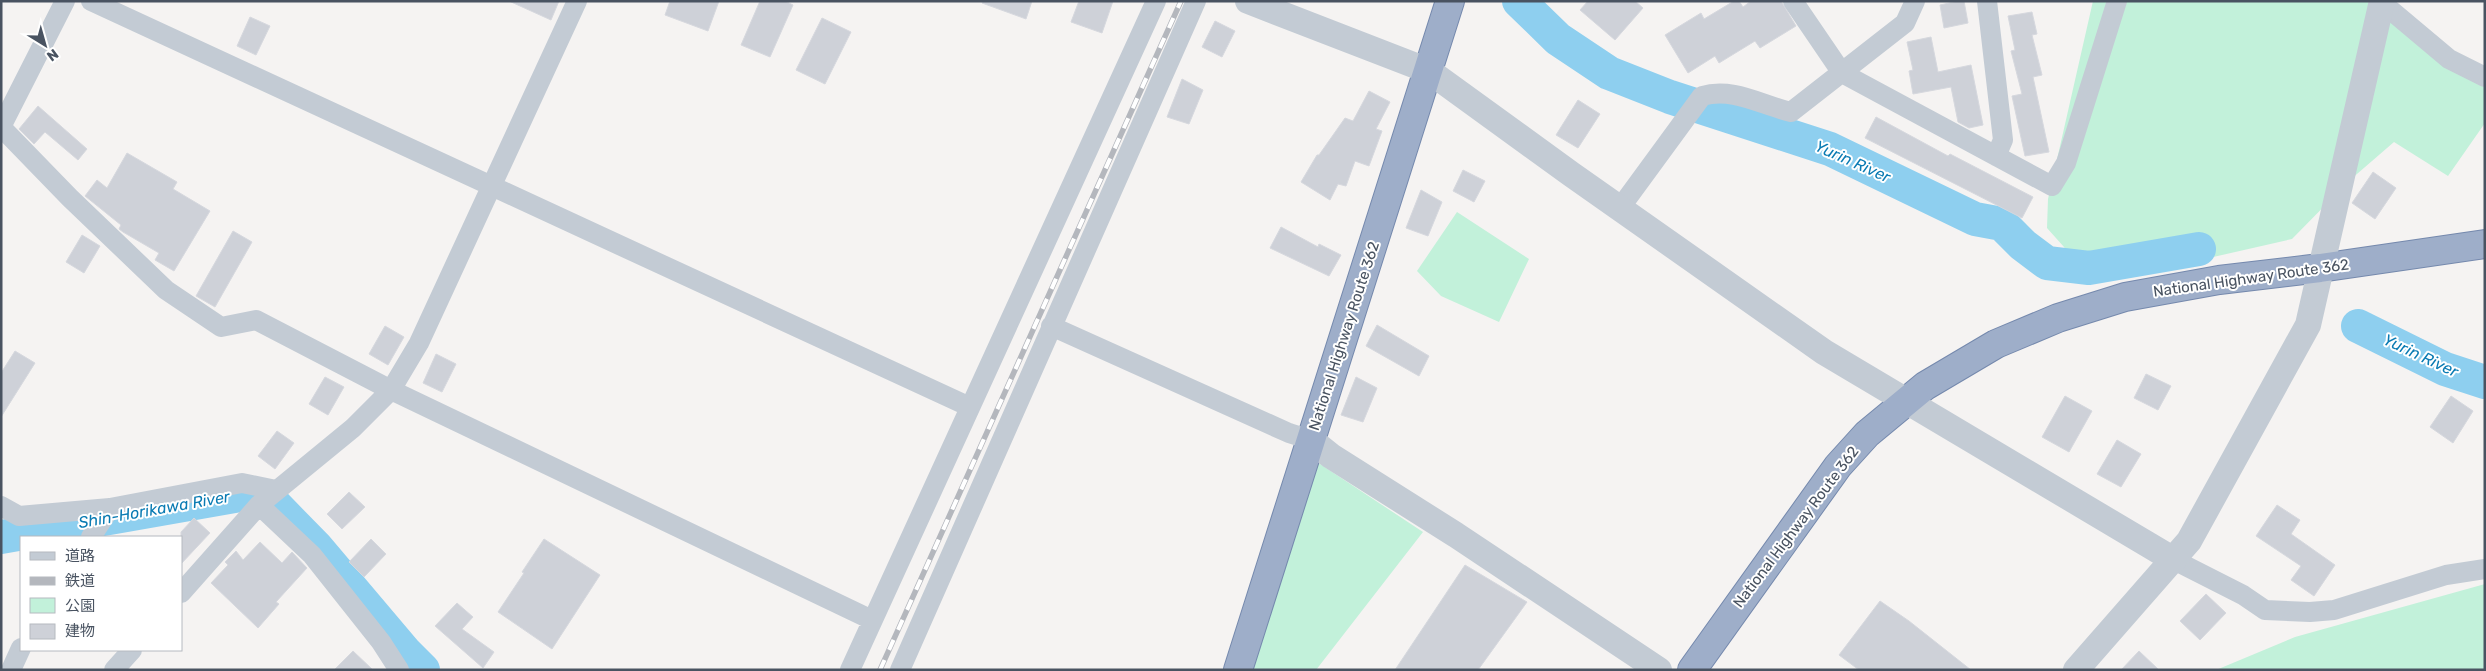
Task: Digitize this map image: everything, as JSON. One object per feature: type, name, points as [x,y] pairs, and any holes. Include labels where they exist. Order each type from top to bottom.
[{"type":"highway","name":"National Highway Route 362","points":[[1238,670],[1311,440],[1317,415],[1450,1]]},
{"type":"highway","name":"National Highway Route 362","points":[[1692,670],[1838,466],[1866,434],[1907,400],[1952,368],[1996,344],[2058,318],[2125,297],[2219,280],[2320,268],[2485,244]]},
{"type":"street","points":[[65,1],[1,127],[70,198],[166,290],[221,328],[256,320],[392,390],[872,620]]},
{"type":"street","points":[[91,1],[970,407]]},
{"type":"street","points":[[182,592],[259,505],[353,428],[392,390],[419,343],[577,1]]},
{"type":"street","points":[[850,670],[1156,1]]},
{"type":"street","points":[[907,668],[1051,326],[1196,1]]},
{"type":"street","points":[[1248,1],[1429,71],[1824,352],[2174,560],[2243,595],[2265,610],[2310,612],[2334,610],[2446,575],[2485,569]]},
{"type":"street","points":[[1793,1],[1842,73],[2052,186],[2066,163],[2117,1]]},
{"type":"street","points":[[1620,208],[1688,118],[1702,96],[1716,92],[1729,93],[1791,112],[1906,23],[1915,1]]},
{"type":"street","points":[[1987,1],[2003,140],[1996,156]]},
{"type":"street","points":[[2076,670],[2189,541],[2308,325],[2381,2],[2449,59],[2485,76]]},
{"type":"street","points":[[1051,326],[1289,433],[1311,440],[1331,456],[1659,670]]},
{"type":"street","points":[[1,506],[19,516],[109,509],[242,483],[276,490]]},
{"type":"street","points":[[259,505],[312,555],[381,642],[399,670]]},
{"type":"street","points":[[93,534],[109,509]]},
{"type":"street","points":[[11,670],[20,650]]},
{"type":"street","points":[[114,670],[131,651]]},
{"type":"green space","points":[[2093,1],[2367,1],[2485,88],[2485,123],[2448,176],[2394,142],[2350,180],[2292,239],[2187,263],[2089,275],[2047,228],[2048,199]]},
{"type":"green space","points":[[1457,212],[1529,259],[1499,322],[1441,296],[1417,271]]},
{"type":"green space","points":[[1317,462],[1423,532],[1316,670],[1248,670]]},
{"type":"green space","points":[[2485,584],[2485,670],[2216,670],[2295,637]]},
{"type":"building","points":[[509,1],[559,1],[551,20]]},
{"type":"building","points":[[670,1],[719,1],[708,31],[665,15]]},
{"type":"building","points":[[760,1],[785,1],[793,5],[770,57],[741,45]]},
{"type":"building","points":[[983,1],[1032,1],[1026,19],[982,3]]},
{"type":"building","points":[[1079,1],[1113,1],[1102,33],[1071,22]]},
{"type":"building","points":[[1588,1],[1635,1],[1643,8],[1615,40],[1580,10]]},
{"type":"building","points":[[1734,1],[1739,1],[1743,7],[1751,1],[1781,1],[1796,26],[1760,48],[1755,41],[1719,63],[1715,56],[1688,73],[1665,35],[1701,13],[1704,19]]},
{"type":"building","points":[[1964,1],[1968,23],[1944,28],[1940,5]]},
{"type":"building","points":[[2032,12],[2037,34],[2032,35],[2042,75],[2033,77],[2049,152],[2025,156],[2012,96],[2022,94],[2011,51],[2015,50],[2008,16]]},
{"type":"building","points":[[250,17],[270,26],[256,55],[237,46]]},
{"type":"building","points":[[822,18],[851,32],[825,84],[796,70]]},
{"type":"building","points":[[1215,21],[1235,31],[1222,57],[1202,47]]},
{"type":"building","points":[[1931,37],[1938,72],[1971,65],[1983,125],[1969,128],[1958,122],[1951,87],[1913,94],[1909,71],[1913,70],[1907,42]]},
{"type":"building","points":[[1182,79],[1203,90],[1189,124],[1167,117]]},
{"type":"building","points":[[1369,91],[1390,102],[1376,129],[1382,131],[1369,166],[1355,161],[1346,186],[1338,184],[1330,200],[1301,182],[1317,155],[1319,155],[1345,118],[1353,121]]},
{"type":"building","points":[[1578,100],[1600,114],[1578,148],[1556,135]]},
{"type":"building","points":[[38,106],[87,149],[78,160],[45,132],[34,144],[19,129]]},
{"type":"building","points":[[1876,117],[1948,156],[1950,154],[2033,197],[2022,218],[1865,138]]},
{"type":"building","points":[[127,153],[177,182],[173,189],[210,211],[174,271],[155,260],[159,253],[119,229],[121,225],[85,196],[97,180],[107,188]]},
{"type":"building","points":[[1463,170],[1485,181],[1474,202],[1453,191]]},
{"type":"building","points":[[2373,172],[2396,188],[2375,219],[2352,203]]},
{"type":"building","points":[[1421,190],[1442,202],[1428,236],[1406,228]]},
{"type":"building","points":[[1281,227],[1318,247],[1319,244],[1341,255],[1329,276],[1270,248]]},
{"type":"building","points":[[233,231],[252,242],[215,307],[196,296]]},
{"type":"building","points":[[82,235],[100,246],[84,273],[66,262]]},
{"type":"building","points":[[1377,325],[1429,356],[1419,376],[1366,346]]},
{"type":"building","points":[[385,326],[404,337],[388,365],[369,354]]},
{"type":"building","points":[[15,351],[35,363],[1,417],[1,373]]},
{"type":"building","points":[[436,354],[456,364],[442,392],[423,383]]},
{"type":"building","points":[[2146,374],[2171,386],[2158,410],[2134,398]]},
{"type":"building","points":[[325,377],[344,387],[328,415],[309,404]]},
{"type":"building","points":[[1356,377],[1377,388],[1363,422],[1341,415]]},
{"type":"building","points":[[2065,396],[2092,411],[2069,452],[2042,437]]},
{"type":"building","points":[[2451,396],[2473,411],[2453,443],[2430,427]]},
{"type":"building","points":[[277,431],[294,443],[275,469],[258,456]]},
{"type":"building","points":[[2117,440],[2141,454],[2121,487],[2097,474]]},
{"type":"building","points":[[349,492],[365,507],[342,529],[327,514]]},
{"type":"building","points":[[2277,505],[2300,520],[2291,534],[2335,565],[2314,596],[2291,580],[2301,566],[2256,536]]},
{"type":"building","points":[[194,518],[210,533],[182,563],[182,536],[181,532]]},
{"type":"building","points":[[371,539],[386,554],[364,577],[349,562]]},
{"type":"building","points":[[544,539],[600,575],[552,649],[498,612]]},
{"type":"building","points":[[260,542],[282,563],[292,552],[307,568],[276,602],[279,604],[258,628],[211,583],[228,565],[225,562],[236,551],[243,560]]},
{"type":"building","points":[[1465,565],[1527,602],[1478,670],[1395,670]]},
{"type":"building","points":[[2206,594],[2226,613],[2200,640],[2180,621]]},
{"type":"building","points":[[1880,601],[1909,621],[1971,670],[1859,670],[1839,655]]},
{"type":"building","points":[[457,603],[473,617],[462,629],[494,652],[483,668],[435,626]]},
{"type":"building","points":[[353,651],[373,670],[334,670]]},
{"type":"building","points":[[2139,651],[2159,670],[2121,670]]},
{"type":"waterway","name":"Yurin River","points":[[1519,1],[1558,39],[1609,73],[1670,97],[1830,149],[1975,219],[2002,224],[2023,245],[2047,263],[2089,268],[2199,249]]},
{"type":"waterway","name":"Yurin River","points":[[2358,326],[2445,369],[2485,382]]},
{"type":"waterway","name":"Shin-Horikawa River","points":[[1,537],[246,494],[251,496]]},
{"type":"waterway","name":"Shin-Horikawa River","points":[[275,505],[317,548],[405,652],[423,670]]},
{"type":"waterway","points":[[11,522],[27,531]]},
{"type":"railway","points":[[880,670],[1181,1]]}]
